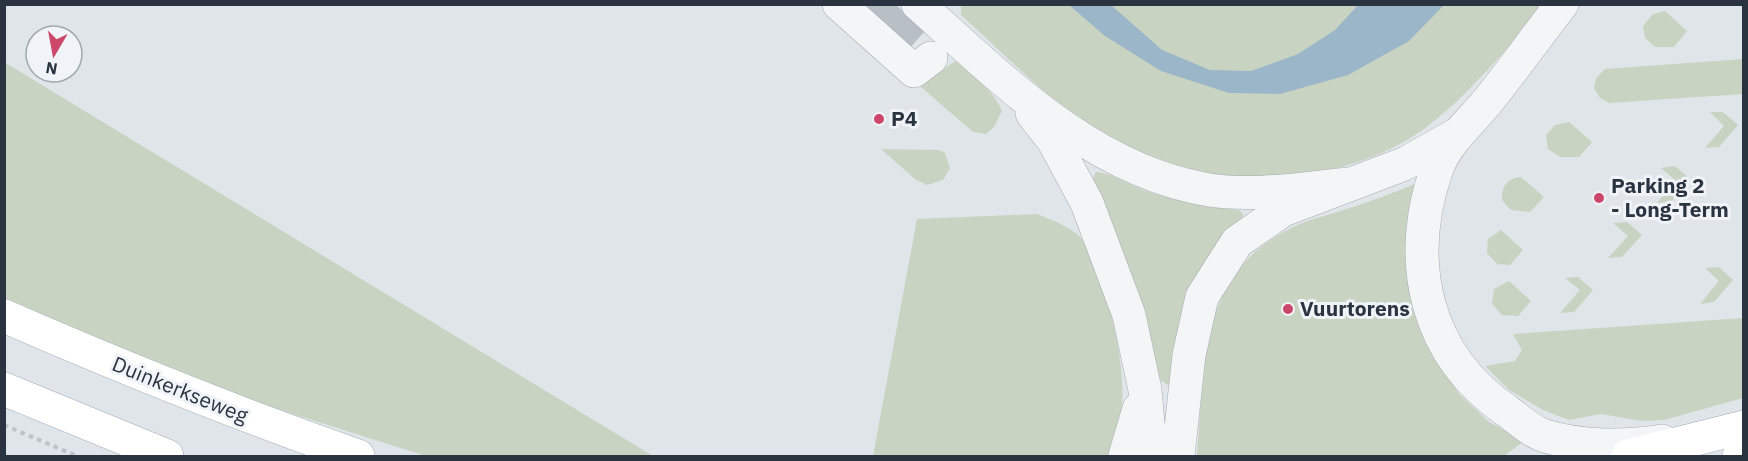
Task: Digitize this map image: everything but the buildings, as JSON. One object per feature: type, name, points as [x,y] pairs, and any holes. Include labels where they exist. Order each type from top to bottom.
[{"type":"main road","name":"Duinkerkseweg","points":[[4,316],[130,371],[358,456]]},
{"type":"main road","points":[[4,389],[167,456]]},
{"type":"main road","points":[[1628,456],[1743,427]]},
{"type":"main road","points":[[1739,456],[1743,454]]},
{"type":"street","points":[[839,4],[914,71],[930,58],[961,43]]},
{"type":"street","points":[[869,4],[930,58]]},
{"type":"street","points":[[1562,4],[1486,103],[1456,135],[1437,168],[1426,208],[1421,243],[1422,281],[1432,316],[1446,347],[1484,395],[1543,435],[1594,445],[1656,442],[1743,427]]},
{"type":"street","points":[[920,5],[1018,94],[1088,142],[1130,165],[1167,180],[1210,190],[1258,192],[1350,184]]},
{"type":"street","points":[[1018,94],[1053,140],[1087,203],[1129,315],[1145,390],[1151,456]]},
{"type":"street","points":[[1178,456],[1189,355],[1202,297],[1237,243],[1283,210],[1404,164],[1456,135]]},
{"type":"street","points":[[1125,456],[1145,390]]},
{"type":"path","points":[[4,425],[77,456]]},
{"type":"green space","points":[[961,5],[1542,5],[1482,76],[1440,117],[1424,129],[1387,151],[1346,166],[1301,175],[1256,177],[1210,174],[1166,164],[1125,148],[1088,127],[1039,87],[961,15]]},
{"type":"green space","points":[[1665,11],[1687,31],[1674,47],[1655,47],[1645,38],[1643,26],[1653,14]]},
{"type":"green space","points":[[1743,59],[1743,94],[1609,103],[1600,98],[1594,88],[1596,78],[1605,69]]},
{"type":"green space","points":[[4,62],[24,74],[24,84],[40,84],[653,456],[426,456],[242,398],[140,359],[5,300]]},
{"type":"green space","points":[[954,62],[965,63],[999,104],[1002,111],[994,127],[986,134],[973,132],[913,80],[936,74]]},
{"type":"green space","points":[[1710,112],[1723,112],[1738,125],[1719,147],[1705,148],[1724,126]]},
{"type":"green space","points":[[1569,122],[1592,142],[1579,157],[1560,157],[1548,149],[1546,135],[1555,125]]},
{"type":"green space","points":[[881,149],[939,150],[945,153],[950,168],[943,180],[927,185],[915,179]]},
{"type":"green space","points":[[1675,166],[1690,179],[1671,202],[1657,203],[1676,181],[1661,168]]},
{"type":"green space","points":[[1096,172],[1108,174],[1143,190],[1167,197],[1239,210],[1243,214],[1242,222],[1224,238],[1200,274],[1187,313],[1176,379],[1168,385],[1160,380],[1147,327],[1092,180]]},
{"type":"green space","points":[[1521,177],[1544,197],[1530,212],[1511,210],[1502,200],[1506,184],[1512,179]]},
{"type":"green space","points":[[1420,182],[1431,346],[1459,394],[1489,422],[1524,441],[1504,456],[1197,456],[1206,352],[1213,321],[1225,292],[1242,266],[1266,243],[1300,224]]},
{"type":"green space","points":[[1037,214],[1070,229],[1087,244],[1112,316],[1121,365],[1122,390],[1117,436],[1109,456],[873,456],[917,219]]},
{"type":"green space","points":[[1627,222],[1642,235],[1622,257],[1608,258],[1628,236],[1613,223]]},
{"type":"green space","points":[[1501,230],[1523,250],[1510,265],[1497,264],[1487,253],[1488,239]]},
{"type":"green space","points":[[1719,267],[1733,280],[1714,302],[1700,304],[1719,281],[1705,268]]},
{"type":"green space","points":[[1578,277],[1593,290],[1574,312],[1560,313],[1580,290],[1565,278]]},
{"type":"green space","points":[[1509,281],[1531,301],[1518,316],[1502,315],[1492,304],[1494,289]]},
{"type":"green space","points":[[1743,318],[1743,398],[1664,420],[1641,421],[1601,414],[1569,420],[1543,410],[1509,390],[1485,366],[1515,361],[1522,350],[1513,334]]},
{"type":"water","points":[[1069,5],[1111,5],[1162,50],[1210,70],[1251,71],[1298,54],[1335,30],[1358,5],[1444,5],[1409,41],[1348,75],[1280,94],[1229,93],[1161,71],[1105,36]]},
{"type":"place","name":"P4","points":[[879,119]]},
{"type":"place","name":"Parking 2 - Long-Term","points":[[1599,198]]},
{"type":"place","name":"Vuurtorens","points":[[1288,309]]}]
